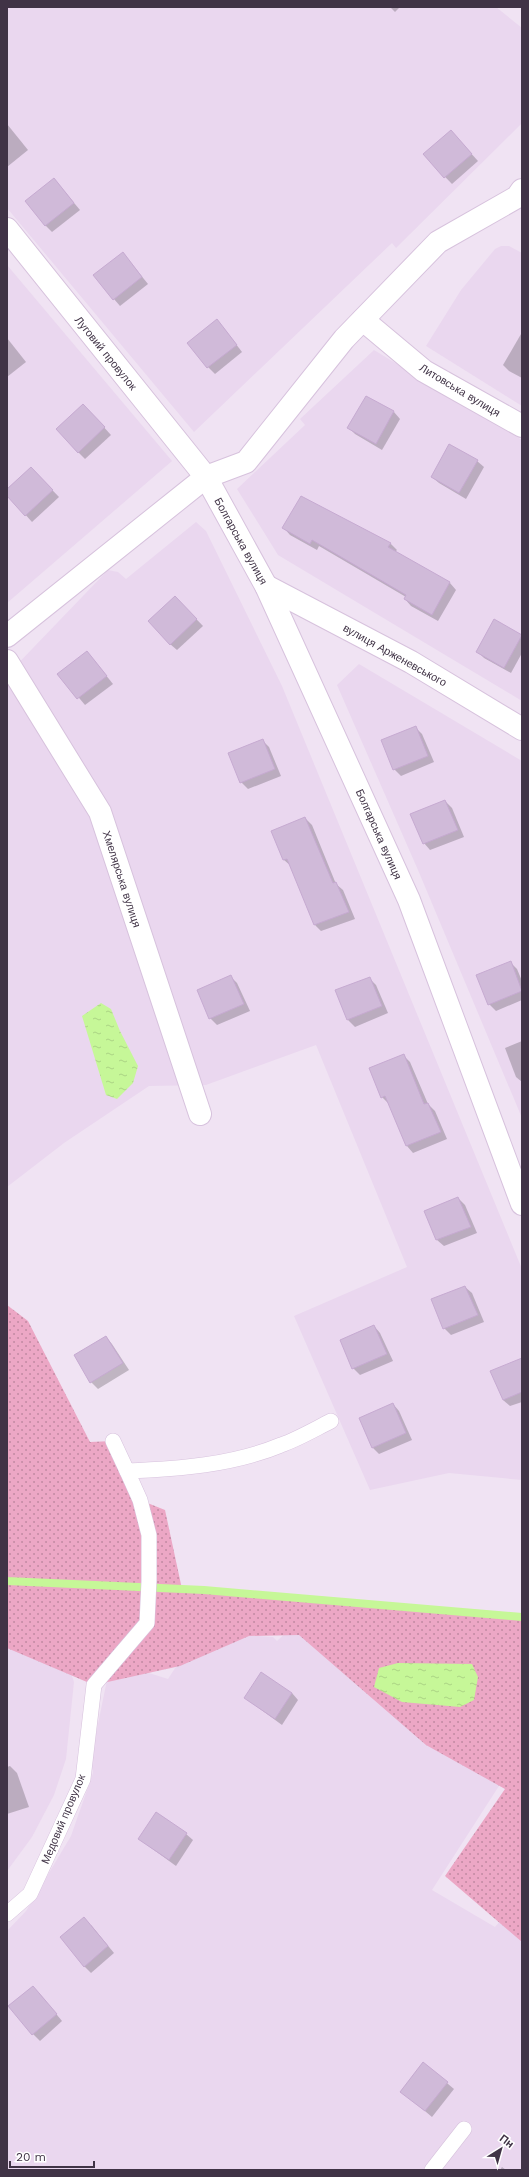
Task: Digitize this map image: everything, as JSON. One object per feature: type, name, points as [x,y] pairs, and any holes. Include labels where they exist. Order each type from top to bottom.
[{"type":"street","points":[[7,636],[206,477],[246,462],[344,339],[438,242],[517,197],[522,190]]},
{"type":"street","name":"Луговий провулок","points":[[7,229],[206,477]]},
{"type":"street","name":"Литовська вулиця","points":[[363,320],[424,371],[522,426]]},
{"type":"street","name":"Болгарська вулиця","points":[[206,477],[266,586],[409,900],[522,1204]]},
{"type":"street","name":"вулиця Арженевського","points":[[266,586],[411,662],[522,729]]},
{"type":"street","name":"Хмелярська вулиця","points":[[7,661],[100,812],[200,1114]]},
{"type":"lane","points":[[127,1471],[165,1470],[224,1462],[280,1446],[331,1421]]},
{"type":"lane","name":"Медовий провулок","points":[[7,1914],[30,1894],[83,1779],[94,1685],[147,1623],[149,1536],[140,1500],[112,1441]]},
{"type":"lane","points":[[432,2170],[464,2129]]},
{"type":"shaded area","points":[[7,7],[496,7],[522,28],[522,123],[396,248],[392,243],[194,432],[7,208]]},
{"type":"shaded area","points":[[501,246],[509,246],[522,253],[522,406],[426,346],[461,290],[495,249]]},
{"type":"shaded area","points":[[7,265],[172,461],[7,603]]},
{"type":"shaded area","points":[[374,350],[522,440],[522,701],[278,555],[237,489],[305,425],[300,419]]},
{"type":"shaded area","points":[[196,522],[206,531],[282,686],[522,1269],[522,1480],[449,1473],[370,1490],[294,1316],[407,1267],[316,1045],[206,1085],[149,1086],[64,1143],[7,1187],[7,675],[108,570],[118,572],[126,579]]},
{"type":"shaded area","points":[[359,664],[522,761],[522,1118],[418,870],[337,685]]},
{"type":"shaded area","points":[[7,1305],[28,1321],[90,1442],[113,1441],[140,1500],[165,1510],[182,1589],[522,1617],[522,1942],[445,1876],[505,1789],[426,1745],[299,1635],[249,1636],[180,1666],[94,1685],[7,1648]]},
{"type":"shaded area","points":[[297,1627],[506,1775],[432,1890],[495,1927],[500,1921],[522,1938],[522,2170],[7,2170],[7,1931],[26,1911],[71,1836],[93,1773],[91,1758],[107,1680],[133,1668],[168,1679],[181,1659],[228,1634],[273,1637],[277,1641],[289,1630]]},
{"type":"shaded area","points":[[7,1634],[64,1653],[74,1682],[66,1759],[54,1795],[32,1837],[7,1871]]},
{"type":"water","points":[[101,1003],[111,1009],[120,1031],[138,1066],[133,1083],[117,1099],[106,1095],[82,1016]]},
{"type":"water","points":[[398,1663],[472,1664],[478,1677],[474,1700],[460,1707],[402,1702],[374,1687],[379,1668]]},
{"type":"building","points":[[451,130],[472,154],[444,178],[423,154]]},
{"type":"building","points":[[54,178],[74,203],[45,226],[25,201]]},
{"type":"building","points":[[123,252],[142,277],[113,300],[93,275]]},
{"type":"building","points":[[217,319],[237,345],[207,368],[187,343]]},
{"type":"building","points":[[366,396],[394,411],[376,444],[347,428]]},
{"type":"building","points":[[83,404],[105,427],[78,453],[56,429]]},
{"type":"building","points":[[449,444],[478,460],[459,493],[431,477]]},
{"type":"building","points":[[31,467],[53,490],[25,516],[7,496],[7,489]]},
{"type":"building","points":[[301,496],[391,543],[388,547],[450,582],[432,615],[404,599],[406,595],[312,540],[310,544],[282,528]]},
{"type":"building","points":[[175,596],[197,619],[170,645],[148,621]]},
{"type":"building","points":[[494,619],[522,635],[504,668],[476,652]]},
{"type":"building","points":[[87,651],[107,676],[77,699],[57,674]]},
{"type":"building","points":[[416,726],[428,756],[393,770],[381,740]]},
{"type":"building","points":[[263,739],[275,769],[240,783],[228,753]]},
{"type":"building","points":[[445,800],[458,830],[423,844],[410,814]]},
{"type":"building","points":[[305,817],[333,883],[336,882],[349,912],[314,925],[287,859],[283,860],[271,831]]},
{"type":"building","points":[[511,961],[522,991],[488,1005],[476,975]]},
{"type":"building","points":[[231,975],[244,1004],[209,1019],[197,990]]},
{"type":"building","points":[[370,977],[382,1006],[347,1020],[335,990]]},
{"type":"building","points":[[404,1054],[424,1104],[428,1103],[441,1132],[406,1146],[385,1096],[381,1098],[369,1068]]},
{"type":"building","points":[[458,1197],[471,1227],[436,1240],[424,1211]]},
{"type":"building","points":[[465,1286],[478,1315],[443,1329],[431,1299]]},
{"type":"building","points":[[374,1325],[387,1354],[352,1369],[340,1340]]},
{"type":"building","points":[[106,1336],[123,1363],[90,1383],[74,1355]]},
{"type":"building","points":[[522,1358],[522,1392],[503,1400],[490,1371]]},
{"type":"building","points":[[393,1403],[406,1433],[372,1448],[359,1418]]},
{"type":"building","points":[[261,1672],[292,1693],[275,1719],[244,1698]]},
{"type":"building","points":[[156,1812],[187,1833],[169,1860],[138,1839]]},
{"type":"building","points":[[84,1917],[108,1946],[84,1967],[60,1937]]},
{"type":"building","points":[[33,1986],[57,2014],[32,2035],[8,2006]]},
{"type":"building","points":[[423,2062],[448,2082],[425,2111],[400,2092]]},
{"type":"waterway","points":[[7,1581],[204,1590],[522,1617]]}]
